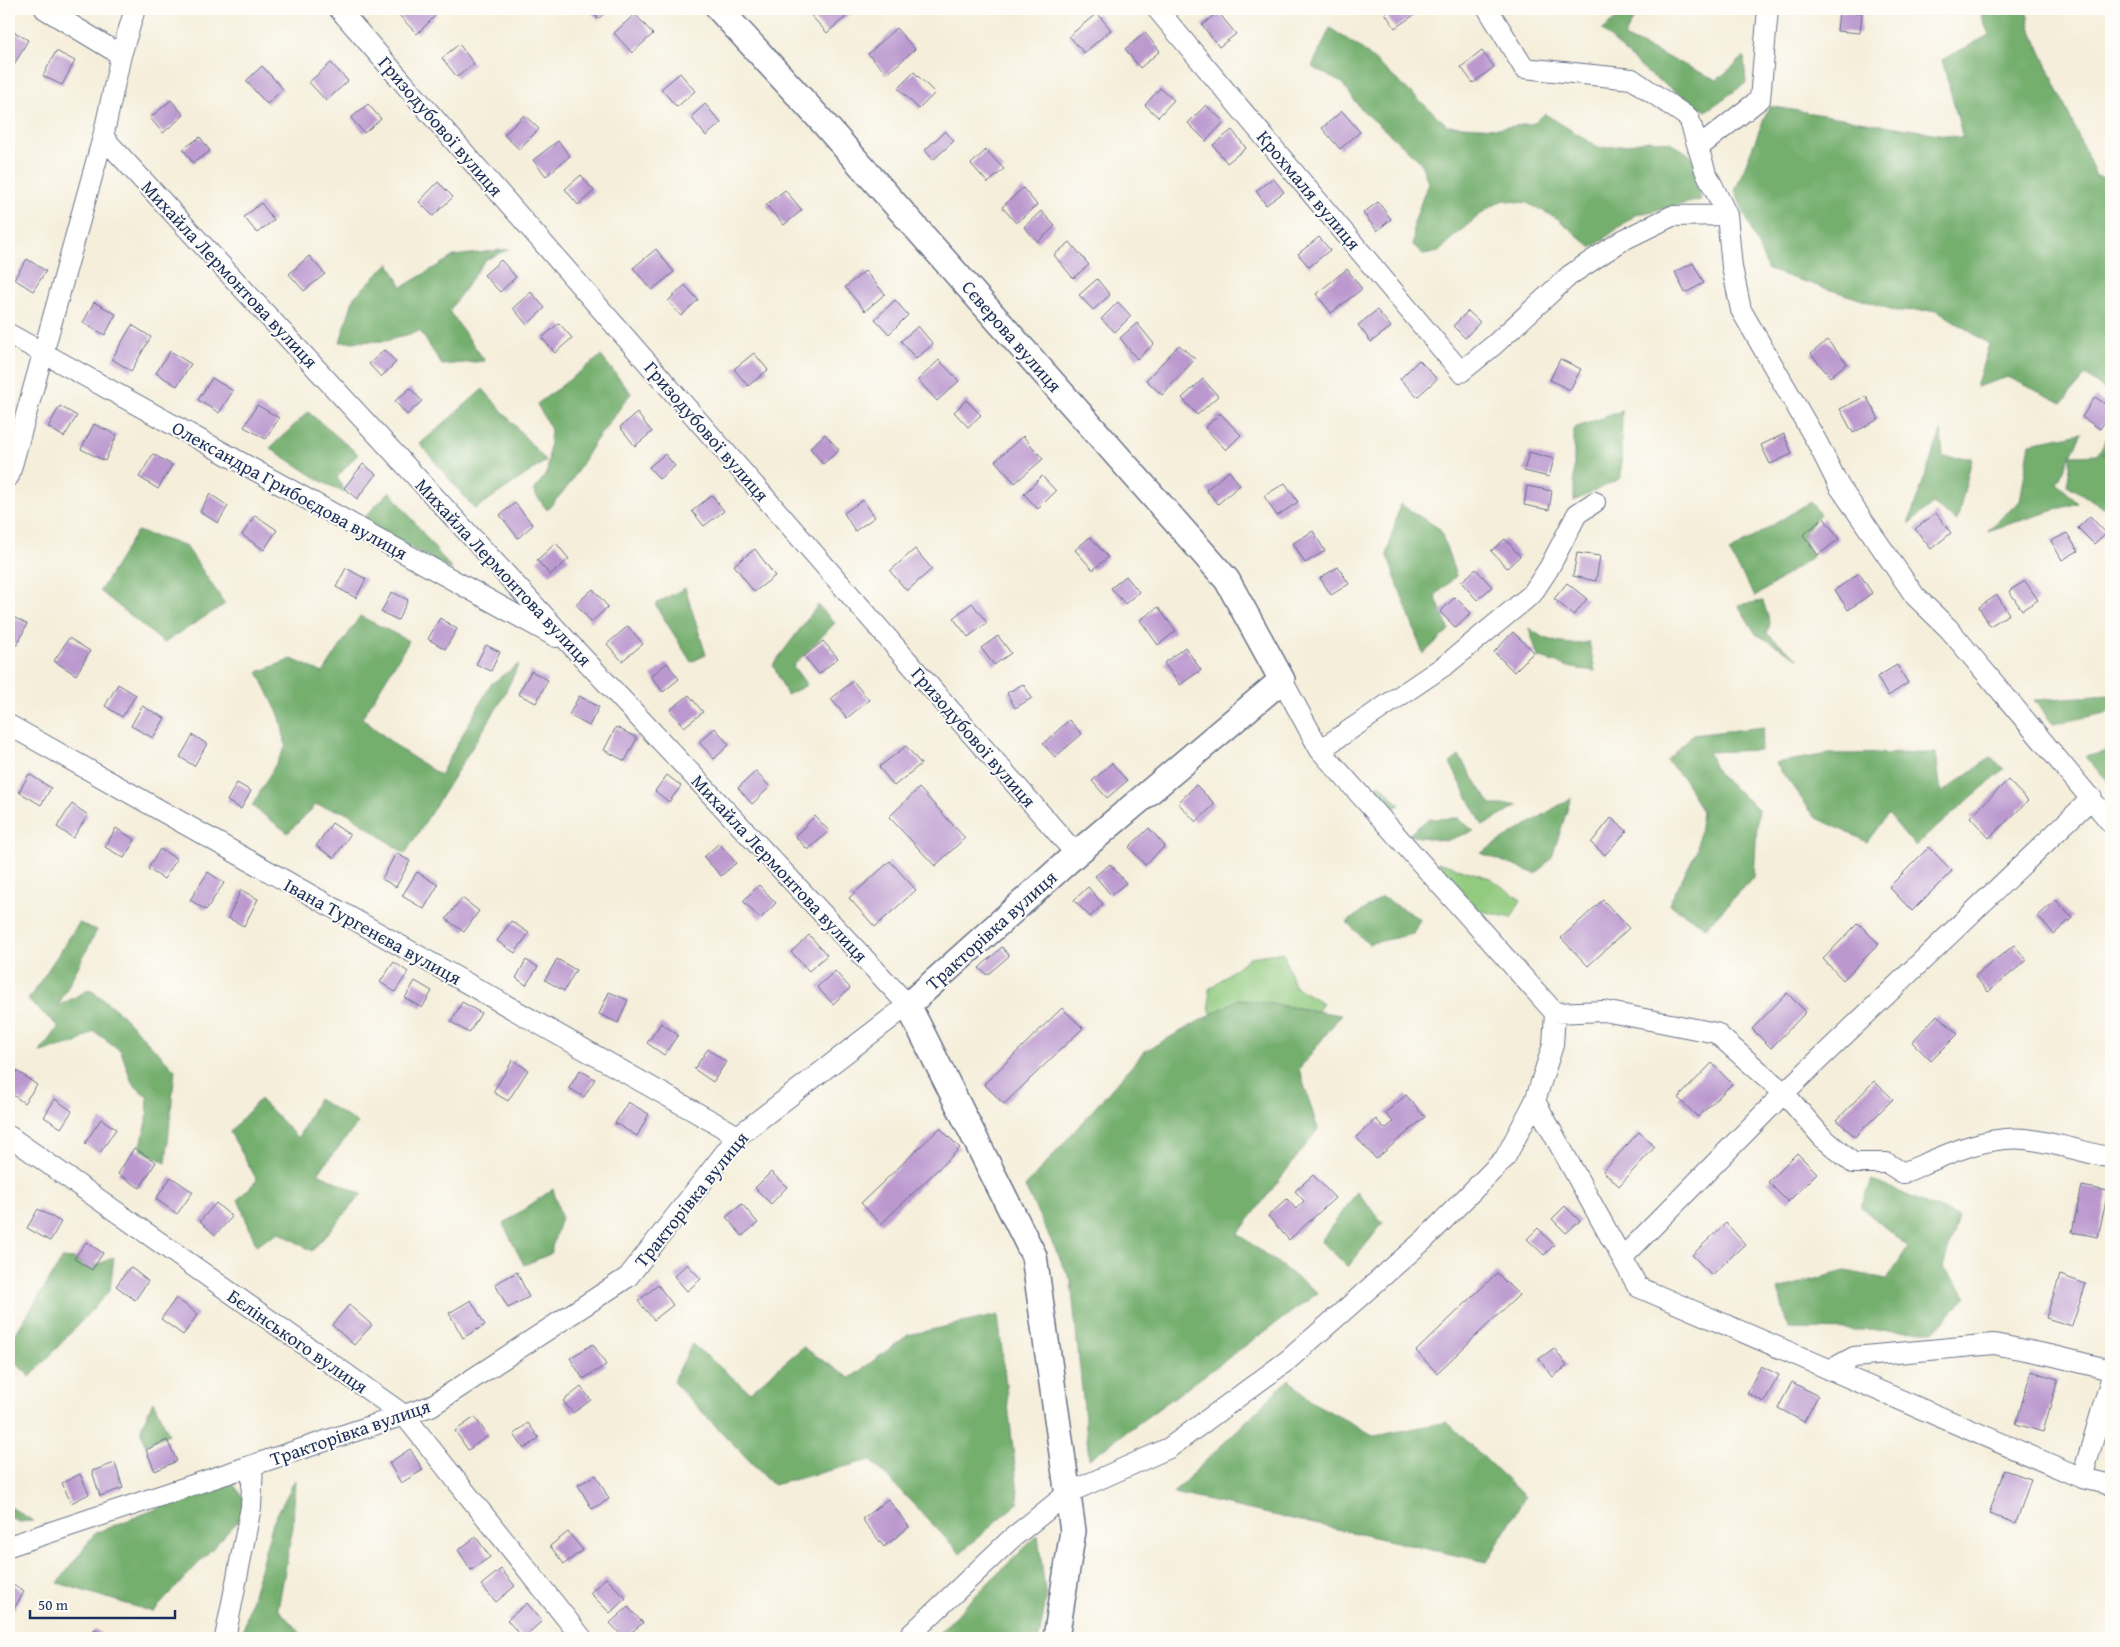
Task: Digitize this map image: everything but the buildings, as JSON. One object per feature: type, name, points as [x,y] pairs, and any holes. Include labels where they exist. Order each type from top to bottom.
[{"type":"main road","name":"Сєверова вулиця","points":[[720,9],[832,132],[1227,580],[1282,680]]},
{"type":"main road","name":"Тракторівка вулиця","points":[[908,1005],[1076,854],[1282,680]]},
{"type":"main road","points":[[908,1005],[1034,1256],[1073,1531],[1056,1638]]},
{"type":"street","points":[[45,9],[121,54]]},
{"type":"street","points":[[9,476],[103,137],[121,54],[135,9]]},
{"type":"street","name":"Гризодубової вулиця","points":[[339,9],[1076,854]]},
{"type":"street","name":"Крохмаля вулиця","points":[[1157,9],[1461,372],[1494,345],[1570,275],[1623,240],[1672,216],[1727,215]]},
{"type":"street","points":[[1488,9],[1524,68],[1632,79],[1689,118],[1705,170],[1727,215],[1732,266],[1741,310],[1839,486],[1914,596],[1949,629],[2111,823]]},
{"type":"street","points":[[1698,148],[1760,99],[1768,9]]},
{"type":"street","name":"Михайла Лермонтова вулиця","points":[[103,137],[571,645],[908,1005]]},
{"type":"street","name":"Олександра Грибоєдова вулиця","points":[[9,334],[571,645]]},
{"type":"street","points":[[1320,750],[1446,664],[1532,594],[1549,568],[1577,514],[1595,502]]},
{"type":"street","points":[[907,1638],[1011,1539],[1068,1493],[1169,1448],[1288,1360],[1424,1240],[1505,1158],[1535,1101],[1553,1044],[1556,1013],[1320,750],[1282,680]]},
{"type":"street","name":"Івана Тургенєва вулиця","points":[[9,726],[738,1136]]},
{"type":"street","points":[[1623,1257],[1784,1094],[2092,798]]},
{"type":"street","name":"Тракторівка вулиця","points":[[225,1638],[251,1507],[253,1465],[431,1406],[628,1277],[738,1136],[908,1005]]},
{"type":"street","points":[[1556,1013],[1604,1011],[1716,1033],[1784,1094],[1822,1136],[1853,1163],[1887,1163],[1903,1173],[1945,1155],[1986,1142],[2024,1139],[2111,1158]]},
{"type":"street","points":[[1535,1101],[1623,1257],[1638,1288],[2082,1478],[2111,1485]]},
{"type":"street","name":"Бєлінського вулиця","points":[[9,1136],[404,1415],[582,1638]]},
{"type":"street","points":[[1830,1370],[1854,1357],[1994,1344],[2111,1370]]},
{"type":"street","points":[[2082,1478],[2111,1379]]},
{"type":"street","points":[[9,1546],[253,1465]]},
{"type":"green space","points":[[1628,9],[1639,9],[1624,37],[1717,80],[1744,57],[1746,83],[1706,111],[1646,72],[1602,30]]},
{"type":"green space","points":[[1979,9],[2026,9],[2031,29],[2096,176],[2111,180],[2111,395],[2086,375],[2062,403],[2008,377],[1976,387],[1989,344],[1937,310],[1897,311],[1768,270],[1735,191],[1769,106],[1963,138],[1942,60],[1989,35]]},
{"type":"green space","points":[[1330,28],[1362,49],[1447,125],[1497,128],[1532,124],[1545,114],[1600,148],[1649,140],[1670,142],[1693,157],[1701,200],[1635,215],[1592,248],[1557,218],[1527,203],[1503,200],[1486,210],[1454,236],[1439,252],[1424,255],[1413,245],[1414,223],[1428,182],[1420,161],[1360,108],[1342,83],[1312,67]]},
{"type":"green space","points":[[509,249],[485,260],[449,311],[485,361],[442,365],[420,331],[386,341],[340,342],[354,297],[389,263],[402,287],[454,256]]},
{"type":"green space","points":[[601,356],[631,393],[592,446],[569,485],[547,510],[533,491],[547,473],[551,430],[537,404]]},
{"type":"green space","points":[[483,389],[546,461],[475,509],[420,444]]},
{"type":"green space","points":[[1622,411],[1621,478],[1574,501],[1574,428]]},
{"type":"green space","points":[[308,412],[358,454],[337,477],[345,493],[321,481],[270,448]]},
{"type":"green space","points":[[2111,430],[2111,452],[2102,454],[2111,454],[2111,512],[2067,485],[2072,455],[2098,454]]},
{"type":"green space","points":[[1941,431],[1943,457],[1972,458],[1957,521],[1933,504],[1908,524]]},
{"type":"green space","points":[[2082,433],[2057,483],[2078,503],[1987,531],[2020,501],[2030,443]]},
{"type":"green space","points":[[390,491],[452,570],[361,521]]},
{"type":"green space","points":[[1810,502],[1820,514],[1803,535],[1812,557],[1755,597],[1729,552]]},
{"type":"green space","points":[[1400,504],[1440,529],[1456,576],[1435,596],[1449,630],[1423,654],[1387,555]]},
{"type":"green space","points":[[137,531],[186,546],[225,604],[164,643],[100,591]]},
{"type":"green space","points":[[685,588],[706,655],[691,662],[655,604]]},
{"type":"green space","points":[[1763,601],[1770,623],[1767,634],[1798,658],[1756,634],[1738,605]]},
{"type":"green space","points":[[818,605],[835,623],[793,666],[807,685],[787,695],[773,665]]},
{"type":"green space","points":[[360,616],[409,641],[362,718],[400,749],[440,775],[491,684],[519,664],[500,703],[405,854],[348,813],[316,805],[288,833],[252,806],[286,746],[280,717],[258,672],[292,659],[323,673]]},
{"type":"green space","points":[[1529,628],[1543,637],[1558,642],[1573,644],[1589,642],[1595,671],[1572,668],[1538,657]]},
{"type":"green space","points":[[2111,695],[2111,712],[2053,724],[2034,700]]},
{"type":"green space","points":[[1764,727],[1760,750],[1708,752],[1718,774],[1758,809],[1754,877],[1706,927],[1669,904],[1697,850],[1702,812],[1684,779],[1667,761],[1692,735]]},
{"type":"green space","points":[[2111,750],[2111,784],[2085,757]]},
{"type":"green space","points":[[1936,753],[1941,793],[1991,757],[2004,769],[1915,846],[1888,814],[1867,842],[1815,817],[1775,763],[1829,754]]},
{"type":"green space","points":[[1459,756],[1491,805],[1519,805],[1483,826],[1450,763]]},
{"type":"green space","points":[[1380,784],[1400,805],[1388,810],[1369,789]]},
{"type":"green space","points":[[1571,798],[1552,857],[1536,874],[1481,853]]},
{"type":"green space","points":[[1458,818],[1474,831],[1445,841],[1408,835],[1428,819]]},
{"type":"green space","points":[[1437,862],[1490,878],[1521,900],[1511,918],[1478,910]]},
{"type":"green space","points":[[1382,897],[1420,919],[1413,934],[1368,944],[1347,922]]},
{"type":"green space","points":[[79,923],[97,930],[58,1006],[90,989],[118,1011],[175,1070],[166,1163],[140,1149],[147,1122],[148,1098],[132,1083],[121,1051],[94,1031],[75,1044],[40,1052],[59,1027],[28,1000]]},
{"type":"green space","points":[[1283,952],[1294,986],[1323,1003],[1318,1011],[1239,999],[1210,1015],[1209,989],[1250,957]]},
{"type":"green space","points":[[1239,999],[1341,1015],[1299,1069],[1318,1129],[1238,1234],[1318,1293],[1089,1459],[1071,1281],[1025,1187],[1145,1051]]},
{"type":"green space","points":[[260,1099],[298,1138],[318,1099],[358,1123],[318,1173],[362,1194],[312,1251],[279,1232],[256,1245],[238,1199],[257,1180],[230,1132]]},
{"type":"green space","points":[[1872,1180],[1958,1217],[1943,1267],[1967,1296],[1934,1331],[1788,1329],[1778,1289],[1845,1271],[1887,1279],[1908,1247],[1861,1207]]},
{"type":"green space","points":[[553,1189],[561,1217],[550,1254],[524,1265],[503,1224]]},
{"type":"green space","points":[[1357,1192],[1383,1223],[1348,1267],[1321,1241]]},
{"type":"green space","points":[[114,1257],[110,1290],[30,1377],[9,1356],[9,1344],[63,1258],[74,1259],[89,1269]]},
{"type":"green space","points":[[998,1315],[1019,1502],[960,1553],[871,1460],[773,1485],[673,1382],[692,1344],[750,1392],[803,1347],[850,1378],[908,1335]]},
{"type":"green space","points":[[1289,1379],[1312,1402],[1375,1436],[1447,1422],[1525,1497],[1487,1562],[1173,1493]]},
{"type":"green space","points":[[153,1401],[169,1434],[145,1445],[141,1428]]},
{"type":"green space","points":[[230,1480],[251,1507],[153,1612],[58,1583],[95,1533]]},
{"type":"green space","points":[[295,1480],[293,1526],[278,1609],[305,1638],[241,1638],[273,1522]]},
{"type":"green space","points":[[9,1506],[33,1521],[19,1522],[9,1517]]},
{"type":"green space","points":[[1038,1535],[1046,1599],[1039,1638],[934,1638],[990,1581]]}]
